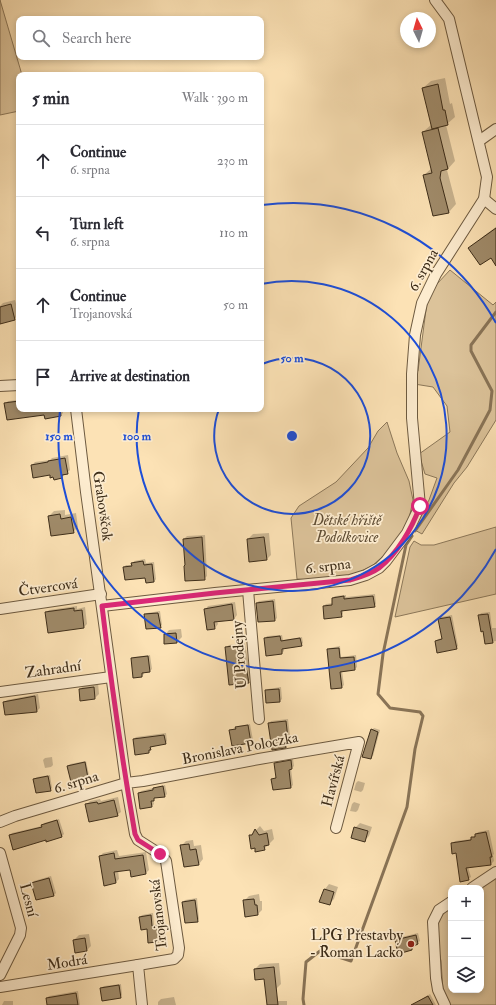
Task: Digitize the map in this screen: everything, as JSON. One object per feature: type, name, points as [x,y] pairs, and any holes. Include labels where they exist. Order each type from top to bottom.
[{"type":"street","name":"6. srpna","points":[[102,606],[350,580],[366,575],[379,568],[393,554],[407,533],[420,506],[412,418],[412,374],[415,343],[422,303],[436,274],[484,199],[487,177],[448,19],[435,0]]},
{"type":"street","points":[[479,141],[496,129]]},
{"type":"street","points":[[484,199],[496,209]]},
{"type":"street","points":[[0,386],[16,385]]},
{"type":"street","name":"Grabovščok","points":[[76,412],[102,606]]},
{"type":"street","name":"U Prodejny","points":[[248,590],[259,719]]},
{"type":"street","name":"Čtvercová","points":[[0,609],[101,594]]},
{"type":"street","points":[[102,606],[126,783]]},
{"type":"street","name":"Zahradní","points":[[0,692],[111,677]]},
{"type":"street","name":"Bronislava Poloczka","points":[[126,783],[143,782],[280,754],[359,742]]},
{"type":"street","name":"Havířská","points":[[336,828],[359,742]]},
{"type":"street","name":"6. srpna","points":[[0,822],[15,816],[126,783]]},
{"type":"street","name":"Trojanovská","points":[[126,783],[135,834],[138,840],[160,854],[168,866],[179,948],[178,955],[174,959],[138,965],[142,1005]]},
{"type":"street","name":"Lesní","points":[[0,853],[21,928],[20,935],[0,976]]},
{"type":"street","points":[[476,885],[496,872]]},
{"type":"street","points":[[445,1005],[438,990],[436,978],[433,922],[439,910],[448,904]]},
{"type":"street","name":"Modrá","points":[[0,987],[138,965]]},
{"type":"green space","points":[[0,0],[16,55],[16,60],[18,60],[21,72],[16,72],[16,112],[0,115]]},
{"type":"green space","points":[[450,270],[493,305],[496,302],[496,420],[467,467],[454,483],[422,534],[413,529],[429,500],[437,478],[425,474],[419,454],[450,432],[447,406],[433,387],[408,383],[418,371],[427,302],[436,285]]},
{"type":"green space","name":"Dětské hřiště Podolkovice","points":[[387,422],[397,453],[409,481],[413,500],[409,519],[395,546],[373,565],[352,576],[311,580],[297,579],[291,518],[299,506],[336,482],[368,448],[378,431]]},
{"type":"green space","points":[[496,527],[496,594],[395,617],[410,547],[414,541],[421,545],[434,545]]},
{"type":"green space","points":[[496,877],[496,1005],[450,1005],[443,991],[441,961],[436,938],[439,919],[448,910],[448,993],[484,993],[484,886]]},
{"type":"building","points":[[438,84],[443,110],[445,110],[448,125],[432,129],[422,88]]},
{"type":"building","points":[[438,128],[448,169],[441,171],[440,178],[449,213],[433,216],[423,175],[432,173],[422,132]]},
{"type":"building","points":[[496,228],[496,266],[491,258],[480,265],[468,248]]},
{"type":"building","points":[[11,304],[15,320],[0,324],[0,307]]},
{"type":"building","points":[[16,401],[16,412],[60,412],[61,416],[45,419],[44,415],[7,420],[4,403]]},
{"type":"building","points":[[65,458],[68,474],[62,475],[62,478],[54,480],[53,477],[50,478],[50,475],[33,478],[31,465]]},
{"type":"building","points":[[60,514],[61,519],[71,517],[74,533],[51,536],[48,516]]},
{"type":"building","points":[[202,537],[205,580],[185,581],[183,539]]},
{"type":"building","points":[[264,537],[267,560],[249,562],[247,539]]},
{"type":"building","points":[[143,561],[144,565],[152,564],[154,582],[146,583],[145,578],[125,580],[123,567],[132,566],[131,563]]},
{"type":"building","points":[[344,596],[344,599],[373,596],[375,607],[341,611],[342,617],[324,619],[323,606],[332,605],[332,598]]},
{"type":"building","points":[[273,601],[275,621],[258,622],[256,603]]},
{"type":"building","points":[[232,604],[234,620],[214,622],[215,629],[207,630],[204,609]]},
{"type":"building","points":[[74,608],[74,611],[82,610],[84,628],[48,633],[45,612]]},
{"type":"building","points":[[158,613],[161,628],[146,629],[144,614]]},
{"type":"building","points":[[488,614],[493,643],[485,644],[478,615]]},
{"type":"building","points":[[450,617],[457,649],[437,653],[435,641],[442,639],[438,619]]},
{"type":"building","points":[[176,633],[177,643],[164,644],[164,634]]},
{"type":"building","points":[[280,636],[281,641],[300,638],[302,646],[282,649],[282,654],[266,656],[264,638]]},
{"type":"building","points":[[242,645],[249,683],[229,685],[225,647]]},
{"type":"building","points":[[339,648],[340,658],[354,657],[355,670],[340,672],[342,688],[331,689],[327,649]]},
{"type":"building","points":[[148,656],[150,672],[142,673],[142,677],[133,678],[131,658]]},
{"type":"building","points":[[94,687],[95,699],[80,701],[79,689]]},
{"type":"building","points":[[279,689],[280,702],[266,703],[265,690]]},
{"type":"building","points":[[35,696],[37,712],[5,715],[3,702]]},
{"type":"building","points":[[286,721],[288,739],[285,740],[286,748],[272,750],[268,723]]},
{"type":"building","points":[[248,725],[251,743],[232,746],[229,730],[236,729],[235,727]]},
{"type":"building","points":[[371,729],[378,732],[371,759],[362,757]]},
{"type":"building","points":[[164,735],[166,744],[150,747],[151,750],[149,750],[149,753],[135,755],[133,739]]},
{"type":"building","points":[[291,760],[292,769],[289,770],[291,788],[273,790],[271,779],[276,778],[274,763]]},
{"type":"building","points":[[85,762],[88,778],[71,782],[67,766]]},
{"type":"building","points":[[48,776],[51,791],[36,793],[33,779]]},
{"type":"building","points":[[163,786],[165,797],[154,798],[154,801],[151,801],[152,807],[140,809],[138,793]]},
{"type":"building","points":[[114,800],[118,816],[89,822],[85,804],[97,802],[98,804]]},
{"type":"building","points":[[57,820],[62,837],[46,842],[46,840],[13,850],[9,835],[42,827],[41,825]]},
{"type":"building","points":[[354,827],[368,831],[365,842],[351,838]]},
{"type":"building","points":[[255,829],[259,835],[267,833],[269,845],[264,846],[265,850],[255,852],[255,848],[251,849],[249,835],[252,835]]},
{"type":"building","points":[[486,832],[492,857],[490,857],[491,865],[466,868],[469,880],[460,882],[456,853],[452,854],[451,843],[471,840],[471,837],[475,837],[475,834]]},
{"type":"building","points":[[189,844],[190,850],[196,849],[199,865],[184,867],[180,845]]},
{"type":"building","points":[[114,853],[115,859],[143,855],[146,874],[131,877],[130,870],[114,872],[116,883],[104,886],[99,856]]},
{"type":"building","points":[[49,878],[54,896],[36,900],[31,883]]},
{"type":"building","points":[[324,889],[334,892],[330,905],[319,902]]},
{"type":"building","points":[[254,899],[255,905],[257,905],[258,915],[245,917],[243,900]]},
{"type":"building","points":[[195,900],[198,922],[185,923],[182,902]]},
{"type":"building","points":[[151,915],[152,926],[162,925],[164,941],[148,943],[147,929],[141,930],[139,917]]},
{"type":"building","points":[[416,935],[418,944],[412,947],[412,950],[398,954],[395,940]]},
{"type":"building","points":[[85,938],[87,951],[75,953],[73,940]]},
{"type":"building","points":[[274,967],[278,1005],[267,1005],[264,979],[255,980],[254,969]]},
{"type":"building","points":[[119,985],[121,998],[102,1001],[100,988]]},
{"type":"building","points":[[76,993],[78,1005],[47,1005],[46,998]]},
{"type":"building","points":[[428,996],[433,1005],[411,1005]]},
{"type":"waterway","points":[[415,531],[458,470],[490,410],[492,391],[471,351],[471,345],[496,312]]},
{"type":"waterway","points":[[304,1005],[303,999],[306,962],[320,951],[351,961],[407,807],[415,749],[423,716],[420,712],[390,708],[378,694],[383,654],[406,545],[412,536]]},
{"type":"place","name":"LPG Přestavby - Roman Lacko","points":[[411,944]]},
{"type":"route","points":[[160,854],[138,840],[135,834],[126,783],[102,606],[261,588],[350,580],[366,575],[379,568],[393,554],[412,525],[420,506]]}]
